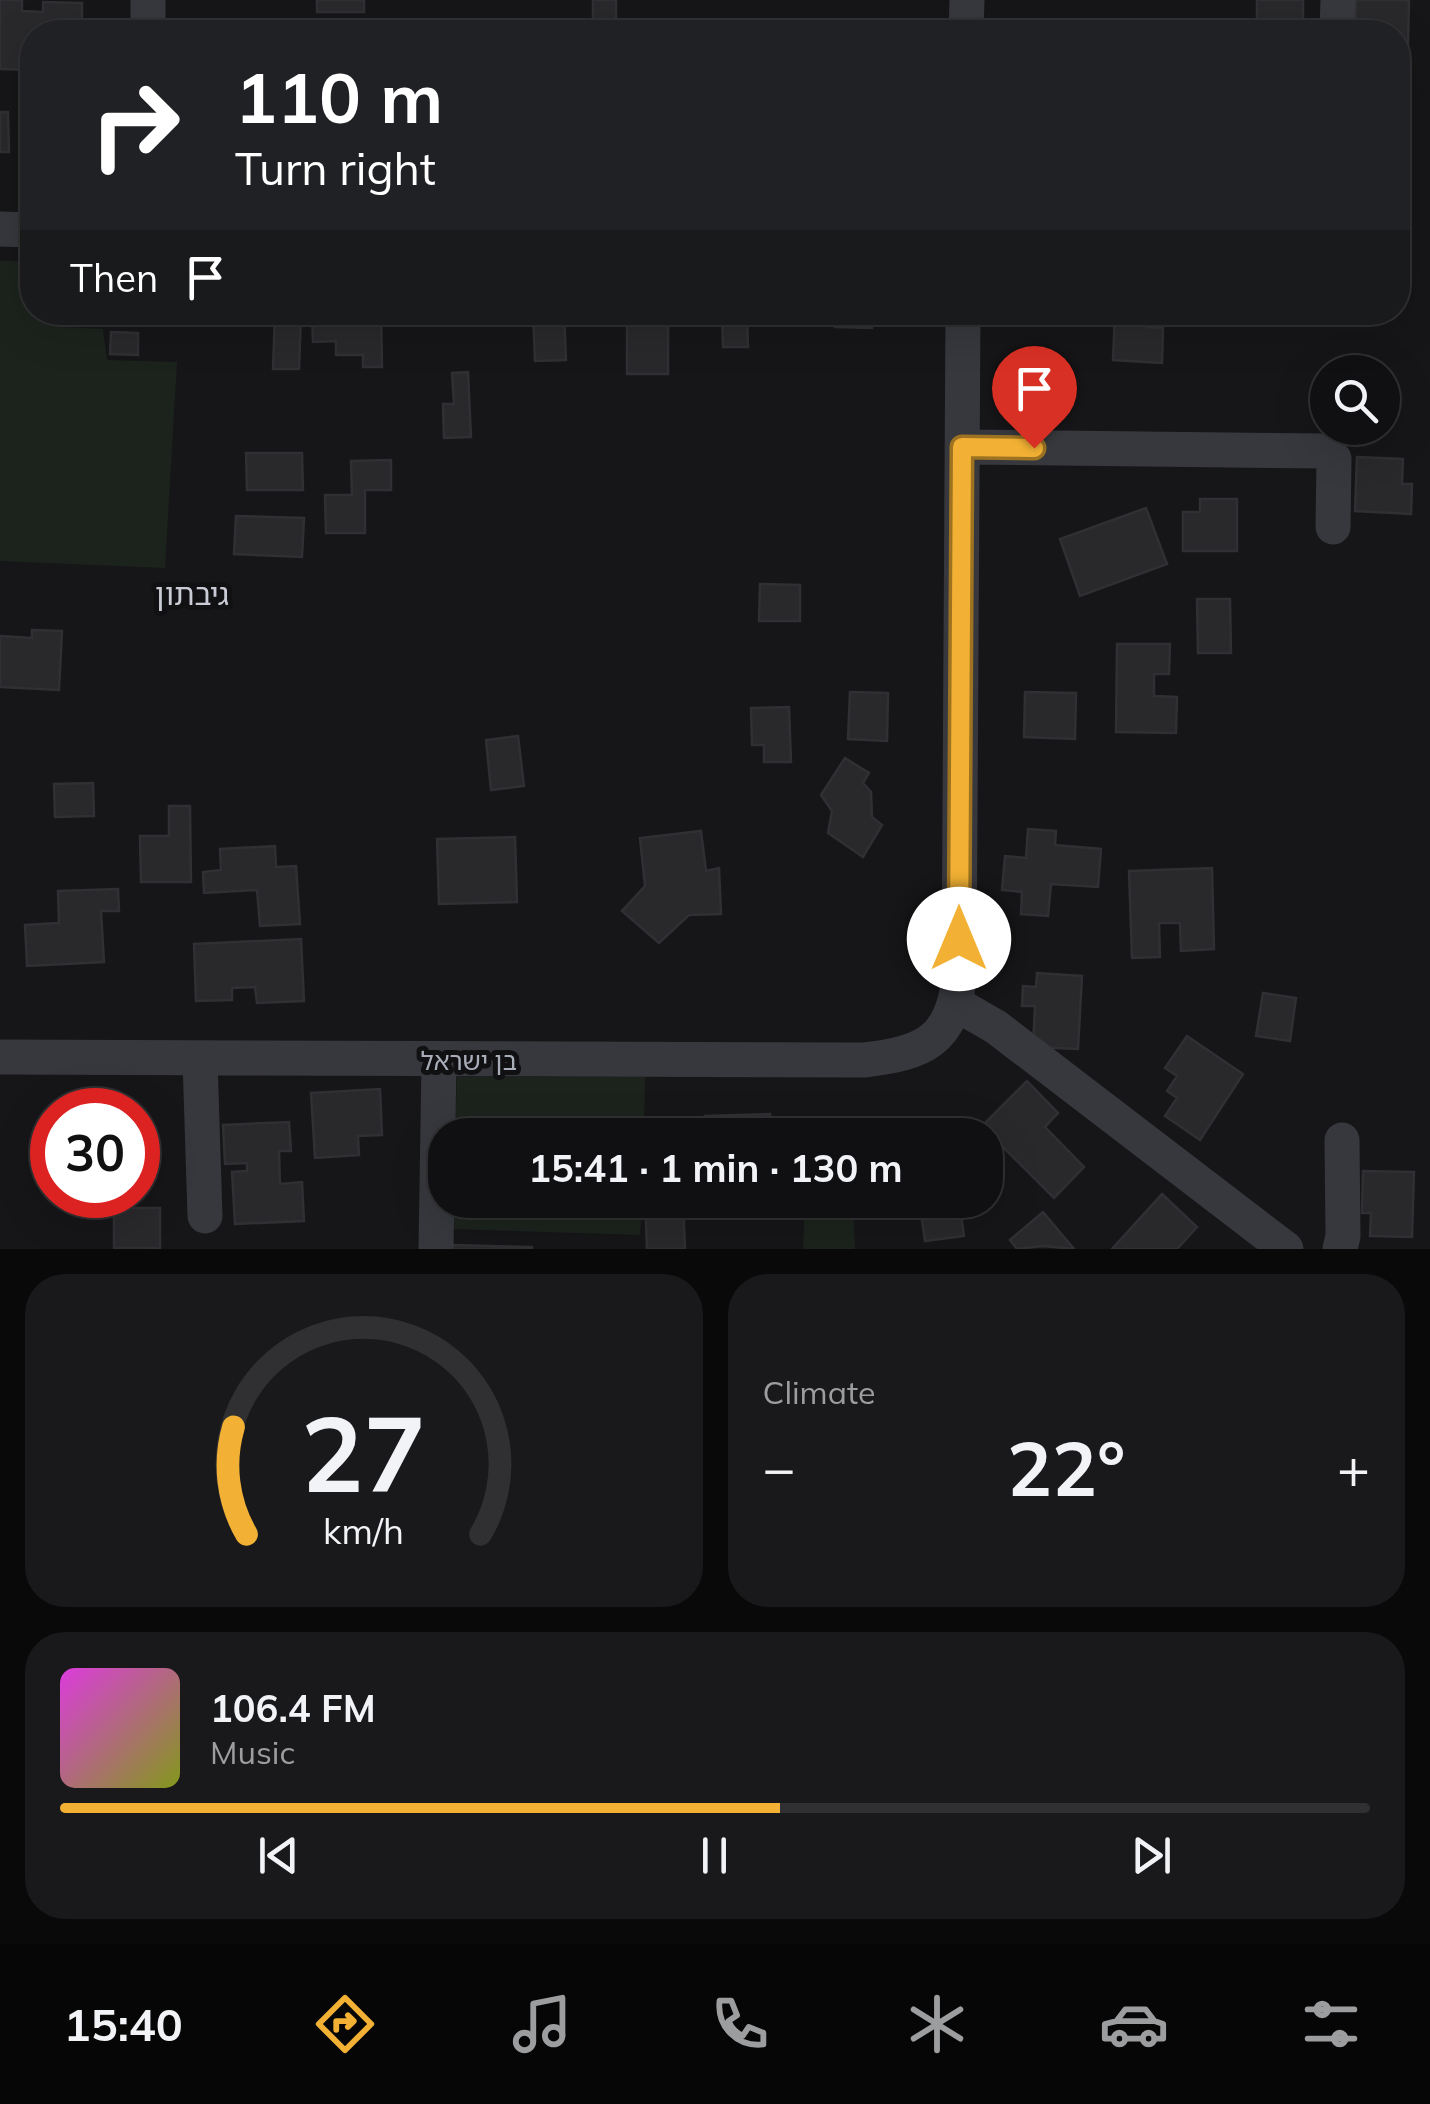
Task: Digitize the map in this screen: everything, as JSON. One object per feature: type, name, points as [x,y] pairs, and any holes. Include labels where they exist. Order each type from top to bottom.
[{"type":"street","points":[[963,325],[956,1004],[996,1027],[1286,1249]]},
{"type":"street","points":[[962,447],[1323,451],[1334,459],[1333,527]]},
{"type":"street","name":"בן ישראל","points":[[0,1057],[864,1060],[896,1056],[934,1038],[949,1024],[956,1004]]},
{"type":"street","points":[[200,1060],[205,1216]]},
{"type":"street","points":[[436,1249],[439,1060]]},
{"type":"street","points":[[1340,1249],[1342,1140]]},
{"type":"shaded area","points":[[0,261],[20,261],[20,325],[103,329],[107,360],[177,362],[165,568],[0,561]]},
{"type":"shaded area","points":[[457,1077],[645,1077],[644,1118],[456,1118]]},
{"type":"shaded area","points":[[452,1218],[641,1218],[640,1235],[452,1229]]},
{"type":"shaded area","points":[[804,1218],[854,1218],[855,1249],[803,1249]]},
{"type":"building","points":[[0,0],[22,0],[22,11],[43,12],[43,2],[82,3],[82,20],[20,20],[20,70],[0,69]]},
{"type":"building","points":[[317,0],[364,0],[364,12],[317,12]]},
{"type":"building","points":[[593,0],[616,0],[616,20],[593,20]]},
{"type":"building","points":[[1257,0],[1303,0],[1303,20],[1257,20]]},
{"type":"building","points":[[1356,0],[1409,0],[1409,20],[1355,20]]},
{"type":"building","points":[[0,112],[8,112],[9,152],[0,152]]},
{"type":"building","points":[[275,325],[301,325],[299,369],[273,369]]},
{"type":"building","points":[[312,325],[381,325],[382,367],[363,367],[363,355],[336,355],[336,341],[313,342]]},
{"type":"building","points":[[534,325],[565,325],[566,360],[535,361]]},
{"type":"building","points":[[627,325],[668,325],[668,374],[627,374]]},
{"type":"building","points":[[722,325],[747,325],[748,347],[723,347]]},
{"type":"building","points":[[835,325],[872,325],[872,328]]},
{"type":"building","points":[[1114,325],[1163,328],[1162,363],[1113,360]]},
{"type":"building","points":[[111,332],[138,333],[138,355],[110,354]]},
{"type":"building","points":[[468,372],[471,437],[444,438],[443,404],[454,404],[452,373]]},
{"type":"building","points":[[246,453],[302,453],[303,490],[247,490]]},
{"type":"building","points":[[1357,457],[1403,459],[1402,484],[1412,484],[1411,514],[1355,511]]},
{"type":"building","points":[[391,460],[391,490],[365,490],[365,533],[326,533],[325,495],[352,495],[351,461]]},
{"type":"building","points":[[1200,499],[1237,499],[1237,551],[1183,551],[1183,512],[1200,512]]},
{"type":"building","points":[[1146,508],[1167,564],[1080,596],[1060,539]]},
{"type":"building","points":[[236,516],[304,518],[302,557],[234,554]]},
{"type":"building","points":[[760,584],[800,585],[800,621],[759,621]]},
{"type":"building","points":[[1197,599],[1230,599],[1231,653],[1198,653]]},
{"type":"building","points":[[32,630],[62,631],[59,690],[0,687],[0,636],[32,638]]},
{"type":"building","points":[[1117,644],[1170,644],[1169,674],[1154,674],[1154,696],[1177,697],[1176,733],[1116,732]]},
{"type":"building","points":[[850,692],[888,693],[887,741],[848,739]]},
{"type":"building","points":[[1025,692],[1076,693],[1075,739],[1024,737]]},
{"type":"building","points":[[789,707],[791,762],[764,762],[764,745],[752,745],[751,708]]},
{"type":"building","points":[[518,736],[524,786],[491,790],[486,740]]},
{"type":"building","points":[[845,758],[869,773],[863,783],[871,792],[872,817],[882,825],[863,857],[828,833],[832,811],[821,795]]},
{"type":"building","points":[[93,783],[94,816],[55,817],[54,784]]},
{"type":"building","points":[[169,806],[190,806],[191,882],[141,882],[140,836],[169,836]]},
{"type":"building","points":[[1028,829],[1056,831],[1055,845],[1101,849],[1098,887],[1051,884],[1048,916],[1021,914],[1022,892],[1002,890],[1005,856],[1026,858]]},
{"type":"building","points":[[701,831],[706,871],[719,868],[721,914],[689,915],[659,943],[622,911],[645,886],[640,838]]},
{"type":"building","points":[[515,837],[517,902],[439,904],[437,839]]},
{"type":"building","points":[[275,846],[276,867],[296,866],[300,924],[260,926],[257,890],[204,893],[203,872],[221,870],[220,849]]},
{"type":"building","points":[[1212,868],[1214,949],[1181,951],[1180,923],[1159,923],[1160,957],[1132,958],[1129,871]]},
{"type":"building","points":[[118,889],[119,911],[101,911],[104,962],[27,966],[25,925],[59,923],[58,891]]},
{"type":"building","points":[[301,939],[304,1001],[257,1003],[255,987],[232,988],[232,1000],[196,1001],[194,944]]},
{"type":"building","points":[[1037,973],[1082,976],[1078,1049],[1033,1047],[1035,1006],[1022,1006],[1023,986],[1036,987]]},
{"type":"building","points":[[1263,993],[1296,998],[1290,1041],[1256,1036]]},
{"type":"building","points":[[1187,1036],[1243,1074],[1200,1140],[1165,1116],[1177,1098],[1167,1091],[1177,1076],[1165,1068]]},
{"type":"building","points":[[1027,1081],[1058,1113],[1045,1127],[1084,1167],[1054,1198],[1003,1147],[1003,1118],[990,1118]]},
{"type":"building","points":[[380,1089],[382,1135],[358,1136],[359,1155],[315,1158],[311,1093]]},
{"type":"building","points":[[770,1114],[770,1118],[705,1118]]},
{"type":"building","points":[[289,1122],[291,1151],[279,1151],[280,1184],[302,1182],[304,1221],[235,1224],[232,1172],[247,1171],[247,1163],[225,1164],[223,1125]]},
{"type":"building","points":[[1363,1171],[1414,1172],[1412,1237],[1370,1236],[1371,1213],[1362,1213]]},
{"type":"building","points":[[1162,1194],[1197,1227],[1177,1249],[1112,1249]]},
{"type":"building","points":[[1043,1212],[1074,1249],[1017,1249],[1010,1240]]},
{"type":"building","points":[[114,1218],[160,1218],[160,1248],[114,1248]]},
{"type":"building","points":[[646,1218],[684,1218],[685,1249],[647,1249]]},
{"type":"building","points":[[922,1218],[962,1218],[964,1236],[925,1241]]},
{"type":"building","points":[[452,1245],[532,1247],[532,1249],[452,1249]]},
{"type":"district","name":"גיבתון","points":[[192,594]]},
{"type":"route","points":[[959,939],[962,447],[1034,448]]}]
